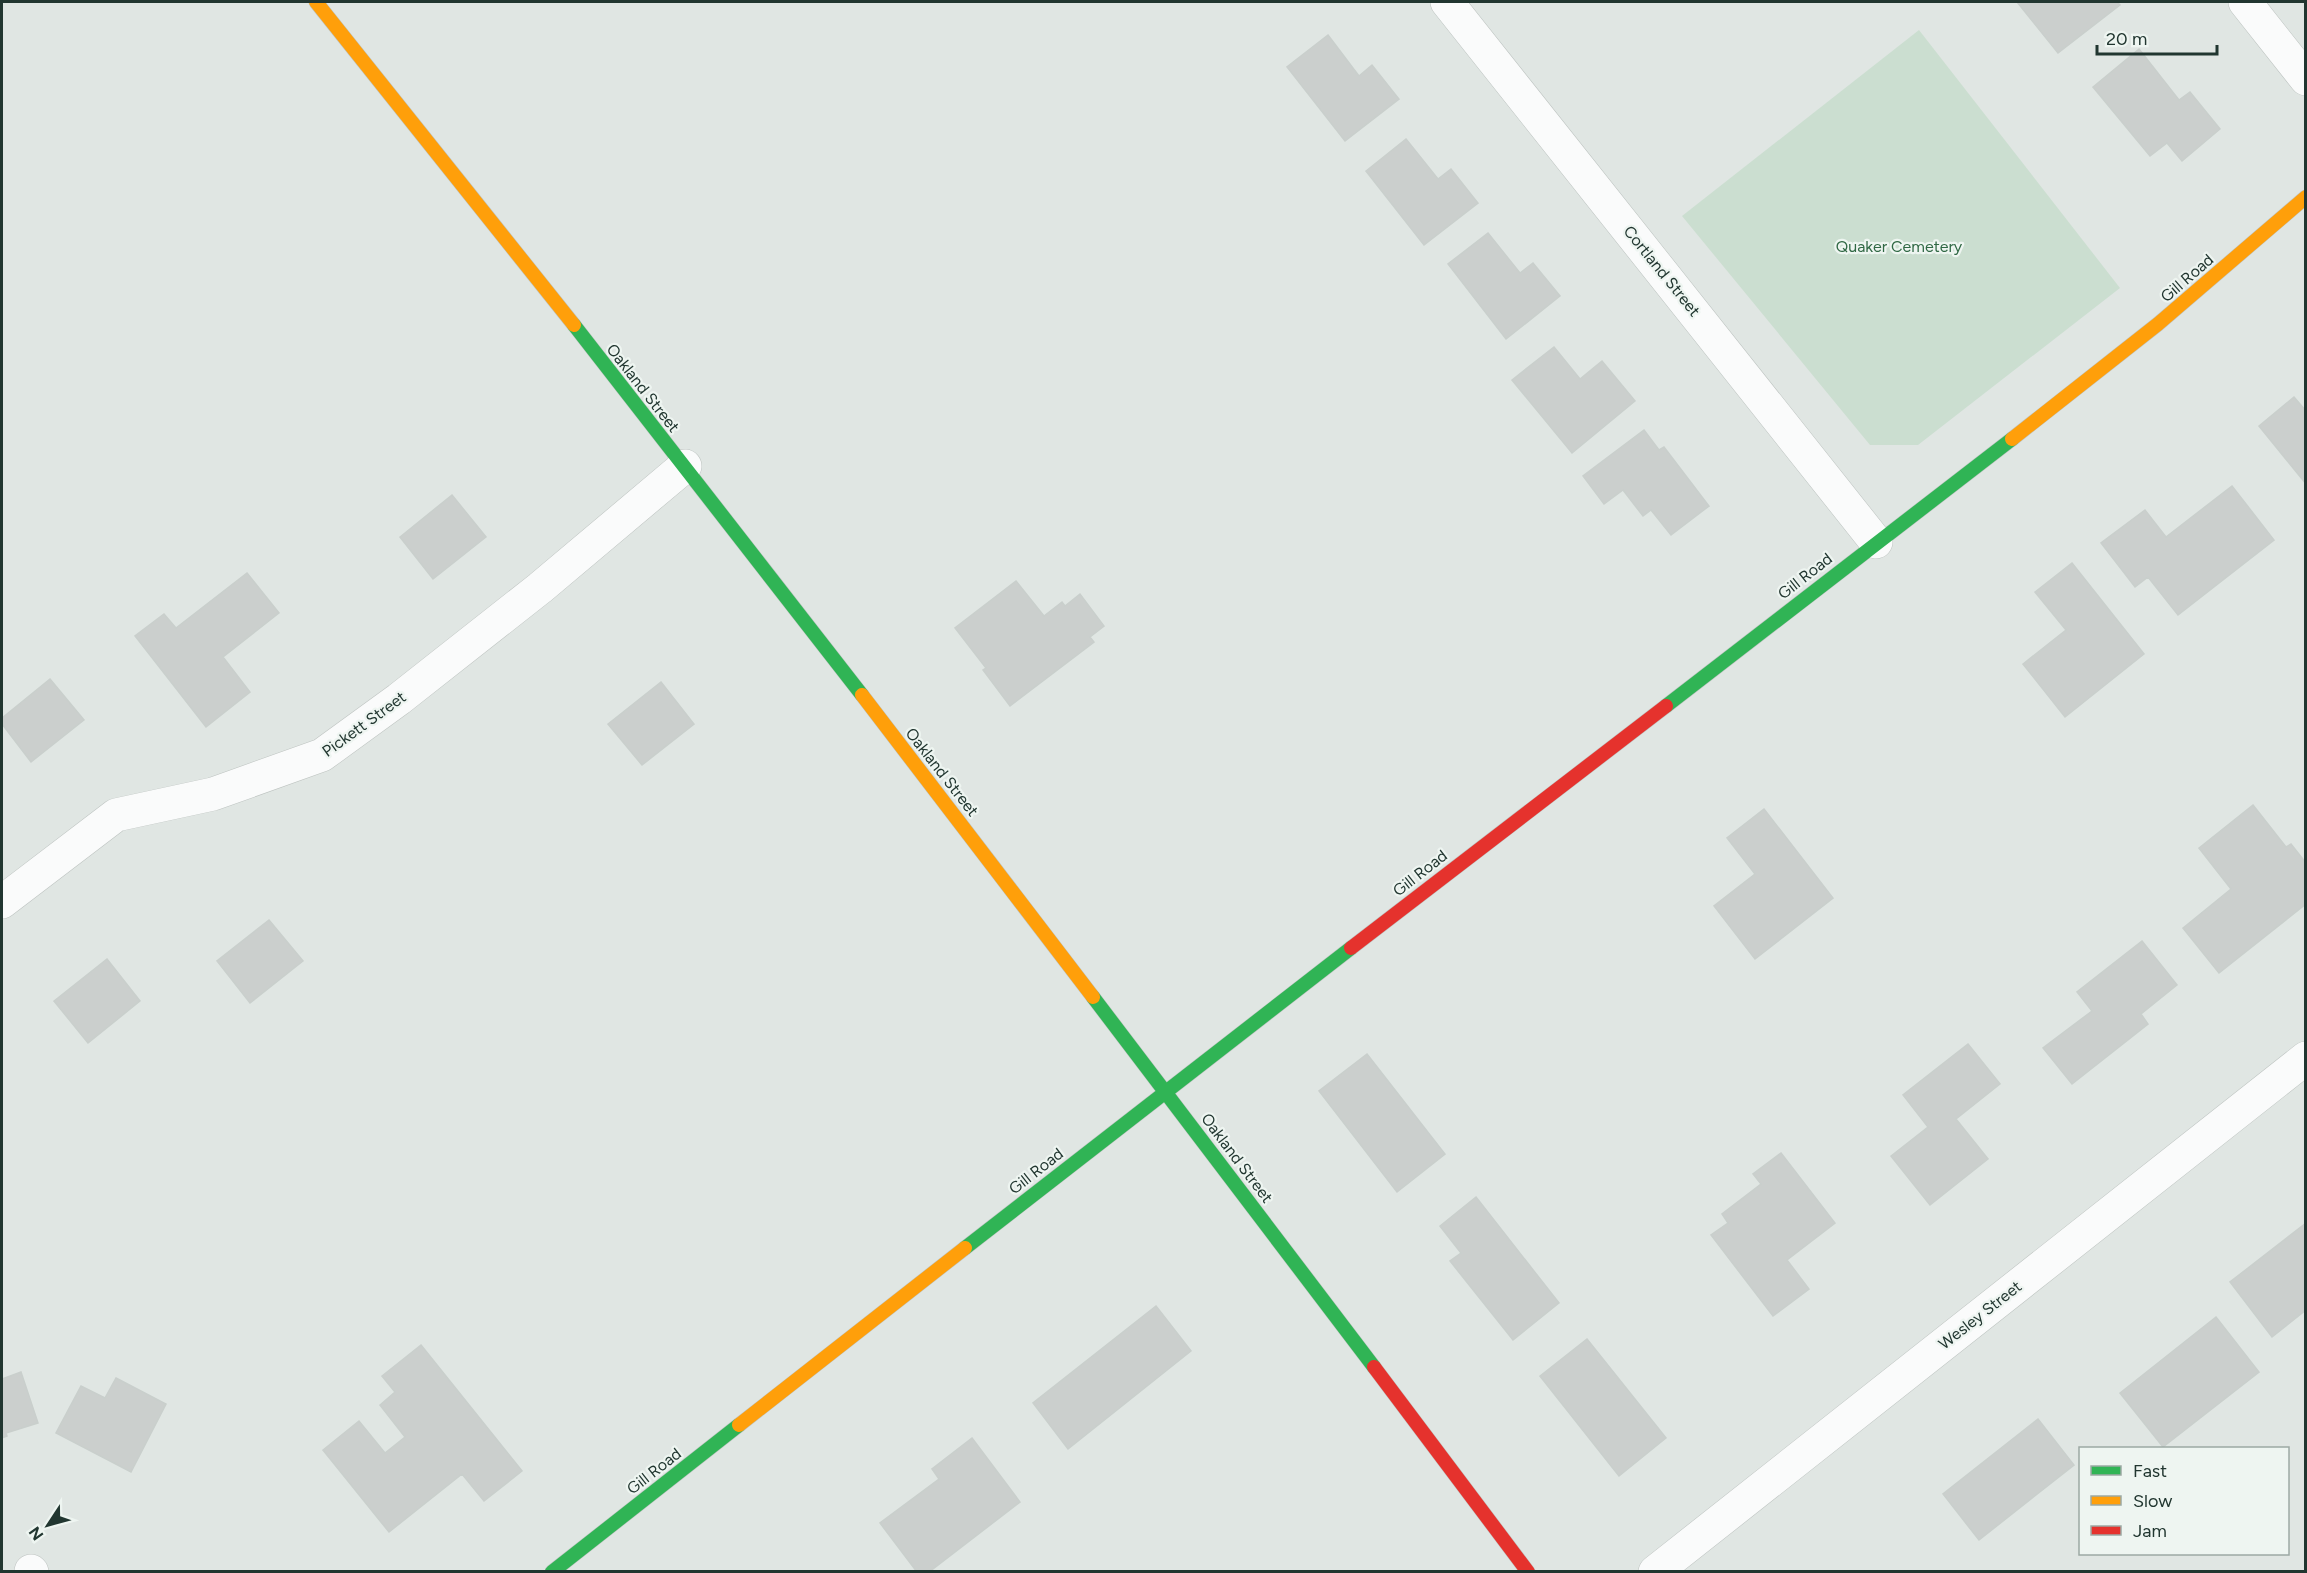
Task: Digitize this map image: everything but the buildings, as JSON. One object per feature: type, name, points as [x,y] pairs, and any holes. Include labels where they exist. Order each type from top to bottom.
[{"type":"street","name":"Oakland Street","points":[[316,2],[685,466],[1166,1091],[1528,1572]]},
{"type":"street","name":"Cortland Street","points":[[1447,2],[1876,542]]},
{"type":"street","points":[[2245,2],[2306,79]]},
{"type":"street","name":"Gill Road","points":[[552,1572],[1166,1091],[1876,542],[2042,417],[2158,324],[2306,197]]},
{"type":"street","name":"Pickett Street","points":[[2,902],[116,815],[213,794],[322,755],[399,699],[540,588],[685,466]]},
{"type":"street","name":"Wesley Street","points":[[1655,1572],[2306,1058]]},
{"type":"green space","name":"Quaker Cemetery","points":[[1919,30],[2120,288],[1918,445],[1870,445],[1682,216]]},
{"type":"traffic: fast","points":[[574,325],[862,695]]},
{"type":"traffic: fast","points":[[1666,706],[2012,439]]},
{"type":"traffic: fast","points":[[965,1248],[1351,948]]},
{"type":"traffic: fast","points":[[1093,997],[1374,1367]]},
{"type":"traffic: fast","points":[[552,1572],[739,1425]]},
{"type":"traffic: slow","points":[[316,2],[574,325]]},
{"type":"traffic: slow","points":[[2012,439],[2158,324],[2306,197]]},
{"type":"traffic: slow","points":[[862,695],[1093,997]]},
{"type":"traffic: slow","points":[[739,1425],[965,1248]]},
{"type":"traffic: jam","points":[[1351,948],[1666,706]]},
{"type":"traffic: jam","points":[[1374,1367],[1528,1572]]}]
